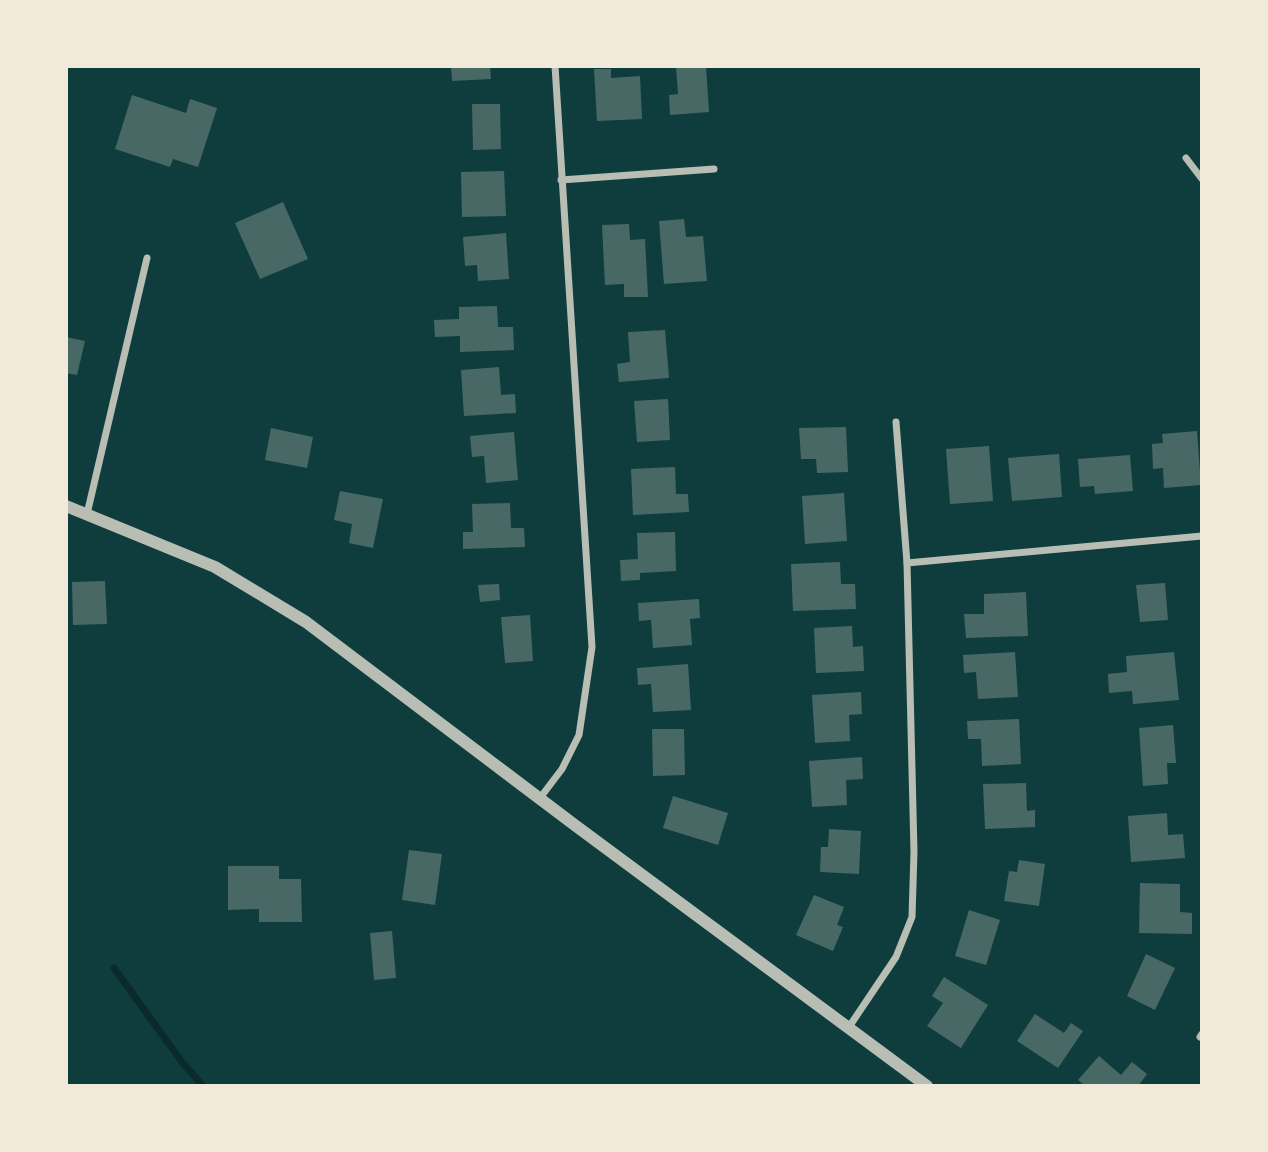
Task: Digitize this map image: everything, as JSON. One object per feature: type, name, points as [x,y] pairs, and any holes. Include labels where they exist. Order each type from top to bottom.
[{"type":"street","points":[[540,798],[562,769],[579,735],[592,647],[555,66]]},
{"type":"street","points":[[1186,158],[1202,179]]},
{"type":"street","points":[[561,180],[714,169]]},
{"type":"street","points":[[87,514],[147,258]]},
{"type":"street","points":[[849,1027],[895,957],[912,917],[914,852],[908,563],[897,422]]},
{"type":"street","points":[[66,506],[215,567],[306,622],[927,1086]]},
{"type":"street","points":[[908,563],[1202,536]]},
{"type":"building","points":[[451,66],[490,66],[491,79],[452,81]]},
{"type":"building","points":[[706,66],[709,112],[670,115],[669,95],[678,94],[676,67]]},
{"type":"building","points":[[594,69],[611,69],[611,78],[640,76],[642,119],[597,121]]},
{"type":"building","points":[[132,95],[186,113],[190,99],[217,108],[198,167],[173,159],[170,167],[115,149]]},
{"type":"building","points":[[472,104],[500,104],[501,149],[473,150]]},
{"type":"building","points":[[504,171],[506,216],[462,217],[461,172]]},
{"type":"building","points":[[283,202],[308,259],[260,279],[235,223]]},
{"type":"building","points":[[684,219],[686,237],[703,236],[707,281],[664,284],[659,221]]},
{"type":"building","points":[[629,224],[630,240],[645,239],[648,297],[624,297],[624,284],[605,285],[602,225]]},
{"type":"building","points":[[506,233],[509,279],[478,281],[477,265],[465,266],[463,237]]},
{"type":"building","points":[[497,306],[498,327],[513,327],[514,350],[460,352],[460,336],[435,337],[434,320],[459,319],[459,307]]},
{"type":"building","points":[[665,330],[669,378],[619,382],[617,364],[630,362],[628,332]]},
{"type":"building","points":[[66,337],[85,341],[77,375],[66,373]]},
{"type":"building","points":[[499,367],[501,395],[515,394],[516,413],[464,416],[461,370]]},
{"type":"building","points":[[668,399],[670,440],[637,442],[634,401]]},
{"type":"building","points":[[846,427],[848,472],[817,473],[816,459],[801,459],[799,428]]},
{"type":"building","points":[[271,428],[313,437],[307,468],[265,460]]},
{"type":"building","points":[[1197,431],[1201,485],[1164,488],[1163,468],[1153,469],[1152,444],[1163,443],[1162,434]]},
{"type":"building","points":[[514,432],[518,480],[486,483],[484,456],[472,457],[470,436]]},
{"type":"building","points":[[989,446],[993,501],[950,504],[946,449]]},
{"type":"building","points":[[1059,454],[1062,497],[1012,501],[1008,458]]},
{"type":"building","points":[[1130,455],[1133,491],[1095,494],[1094,486],[1080,487],[1078,459]]},
{"type":"building","points":[[675,467],[676,494],[688,494],[689,512],[633,515],[631,469]]},
{"type":"building","points":[[340,491],[383,499],[373,548],[349,543],[352,524],[334,520]]},
{"type":"building","points":[[844,493],[847,541],[805,544],[802,496]]},
{"type":"building","points":[[510,503],[511,528],[524,528],[525,547],[463,549],[463,532],[473,532],[472,504]]},
{"type":"building","points":[[675,532],[676,571],[640,573],[640,580],[621,581],[620,560],[638,559],[637,533]]},
{"type":"building","points":[[840,562],[841,584],[855,584],[856,609],[793,611],[791,564]]},
{"type":"building","points":[[105,581],[107,624],[73,625],[72,582]]},
{"type":"building","points":[[1165,583],[1168,620],[1140,622],[1136,585]]},
{"type":"building","points":[[499,584],[500,600],[480,602],[478,585]]},
{"type":"building","points":[[1026,592],[1028,636],[966,638],[964,614],[984,614],[984,594]]},
{"type":"building","points":[[699,599],[700,618],[690,619],[692,645],[653,648],[651,620],[639,621],[638,603]]},
{"type":"building","points":[[530,615],[533,661],[505,663],[501,617]]},
{"type":"building","points":[[852,626],[853,647],[863,646],[864,671],[816,673],[814,628]]},
{"type":"building","points":[[1015,652],[1018,697],[978,699],[976,672],[964,673],[963,655]]},
{"type":"building","points":[[1174,652],[1179,700],[1133,704],[1132,691],[1109,693],[1108,674],[1127,672],[1126,656]]},
{"type":"building","points":[[688,664],[691,710],[653,712],[651,684],[638,685],[637,668]]},
{"type":"building","points":[[861,692],[862,714],[849,715],[850,741],[815,743],[812,695]]},
{"type":"building","points":[[1019,719],[1021,764],[982,766],[981,739],[968,739],[967,721]]},
{"type":"building","points":[[1173,725],[1176,763],[1167,763],[1168,784],[1143,786],[1139,728]]},
{"type":"building","points":[[652,729],[684,729],[685,775],[653,776]]},
{"type":"building","points":[[862,757],[863,779],[846,780],[847,805],[812,807],[809,761]]},
{"type":"building","points":[[1026,783],[1027,811],[1035,810],[1035,827],[985,829],[983,784]]},
{"type":"building","points":[[673,796],[728,813],[718,845],[663,828]]},
{"type":"building","points":[[1167,813],[1168,835],[1183,834],[1185,858],[1131,862],[1128,816]]},
{"type":"building","points":[[829,829],[861,831],[859,874],[820,872],[821,847],[828,847]]},
{"type":"building","points":[[409,850],[442,854],[435,905],[402,900]]},
{"type":"building","points":[[1019,860],[1045,864],[1039,906],[1004,901],[1009,871],[1017,872]]},
{"type":"building","points":[[228,866],[279,866],[279,879],[301,879],[302,922],[259,922],[259,909],[228,910]]},
{"type":"building","points":[[1140,883],[1180,884],[1180,912],[1192,913],[1192,934],[1139,933]]},
{"type":"building","points":[[814,895],[844,907],[837,925],[843,927],[833,951],[796,935]]},
{"type":"building","points":[[969,910],[1000,920],[986,965],[955,956]]},
{"type":"building","points":[[392,931],[396,978],[374,980],[370,933]]},
{"type":"building","points":[[1146,954],[1175,968],[1155,1010],[1127,996]]},
{"type":"building","points":[[944,977],[988,1005],[961,1048],[927,1026],[943,1003],[932,996]]},
{"type":"building","points":[[1035,1014],[1064,1033],[1071,1023],[1083,1031],[1058,1068],[1017,1041]]},
{"type":"building","points":[[1099,1056],[1121,1075],[1132,1062],[1147,1074],[1138,1086],[1085,1086],[1078,1080]]},
{"type":"waterway","points":[[114,968],[182,1062],[203,1086]]}]
